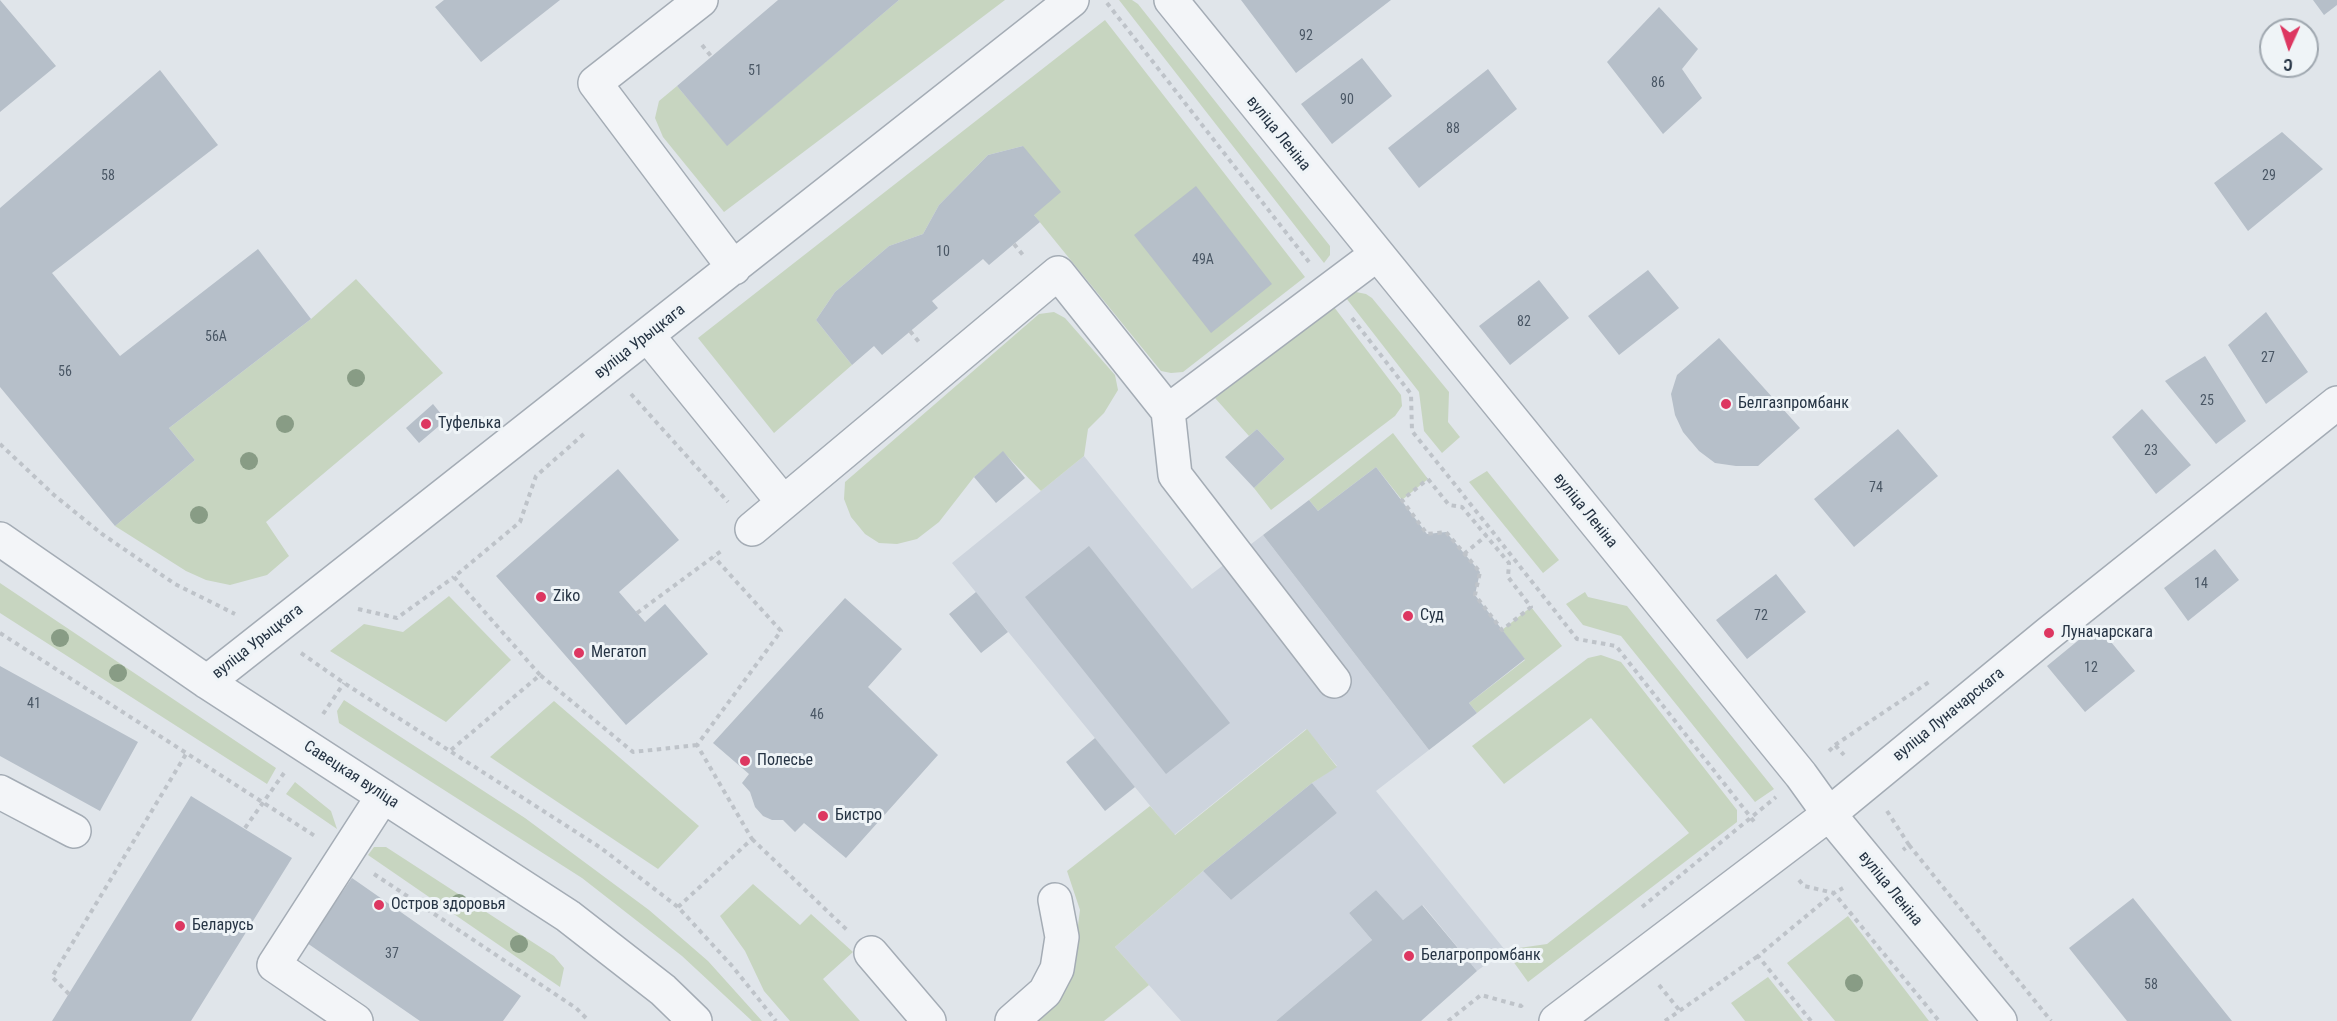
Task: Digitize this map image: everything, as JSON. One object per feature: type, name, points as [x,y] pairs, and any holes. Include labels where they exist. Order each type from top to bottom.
[{"type":"street","points":[[701,0],[595,82],[734,268]]},
{"type":"street","name":"вуліца Урыцкага","points":[[207,682],[1072,0]]},
{"type":"street","name":"вуліца Леніна","points":[[1171,0],[1793,766],[1829,814],[2000,1021]]},
{"type":"street","points":[[1168,411],[1376,255]]},
{"type":"street","points":[[752,529],[1058,273],[1168,411],[1175,475],[1334,681]]},
{"type":"street","points":[[648,336],[783,502]]},
{"type":"street","name":"вуліца Луначарскага","points":[[1556,1021],[1829,814],[2049,633],[2337,403]]},
{"type":"street","name":"Савецкая вуліца","points":[[0,539],[207,682],[568,916],[663,990],[695,1021]]},
{"type":"street","points":[[0,792],[74,831]]},
{"type":"street","points":[[356,1021],[274,965],[383,796]]},
{"type":"street","points":[[1012,1021],[1045,992],[1057,969],[1062,937],[1055,900]]},
{"type":"street","points":[[871,953],[928,1021]]},
{"type":"path","points":[[1105,0],[1411,394],[1412,430],[1577,639],[1616,646],[1751,818],[1641,908]]},
{"type":"path","points":[[622,401],[631,393],[752,529],[637,613]]},
{"type":"path","points":[[351,615],[359,608],[397,618],[454,577],[520,522],[536,476],[588,431]]},
{"type":"path","points":[[0,444],[54,495],[102,534],[176,584],[270,632],[344,683],[601,848],[678,907],[733,967],[776,1021]]},
{"type":"path","points":[[1428,479],[1449,505],[1462,507],[1509,563],[1508,577],[1532,607],[1502,630],[1474,595],[1480,572],[1464,554],[1446,532],[1427,534],[1402,500],[1428,479]]},
{"type":"path","points":[[1464,554],[1492,531]]},
{"type":"path","points":[[454,577],[540,675],[633,752],[696,745],[781,631],[714,556]]},
{"type":"path","points":[[0,633],[346,856],[576,1008],[589,1021]]},
{"type":"path","points":[[303,654],[311,647]]},
{"type":"path","points":[[451,750],[540,675]]},
{"type":"path","points":[[1835,745],[1934,679]]},
{"type":"path","points":[[696,745],[752,839],[871,953]]},
{"type":"path","points":[[69,994],[52,976],[186,754]]},
{"type":"path","points":[[244,828],[263,804]]},
{"type":"path","points":[[678,907],[752,839]]},
{"type":"path","points":[[1909,845],[2051,1021]]},
{"type":"path","points":[[1665,1021],[1758,956],[1834,893],[1939,1021]]},
{"type":"path","points":[[1758,956],[1811,1021]]},
{"type":"path","points":[[1448,1021],[1481,995],[1521,1006],[1530,998]]},
{"type":"shaded area","points":[[1084,456],[1192,589],[1263,535],[1429,750],[1376,791],[1505,950],[1477,971],[1423,905],[1403,920],[1376,890],[1349,913],[1372,940],[1276,1021],[1181,1021],[1115,947],[1203,871],[1231,900],[1337,813],[1312,783],[1337,766],[1306,729],[1174,835],[952,563]]},
{"type":"green space","points":[[899,0],[1005,0],[724,212],[663,137],[655,118],[659,101],[677,86],[727,145]]},
{"type":"green space","points":[[1119,0],[1132,0],[1138,4],[1330,246],[1330,255],[1324,263]]},
{"type":"green space","points":[[1105,20],[1305,277],[1183,372],[1161,371],[1034,215],[1023,146],[988,155],[939,205],[923,234],[889,246],[835,292],[816,320],[852,365],[774,433],[698,338]]},
{"type":"green space","points":[[356,279],[443,373],[266,522],[289,556],[267,575],[230,585],[206,580],[186,571],[115,526],[195,460],[169,428],[311,319]]},
{"type":"green space","points":[[1356,292],[1372,298],[1449,392],[1448,422],[1460,437],[1442,453],[1424,431],[1419,392],[1346,298]]},
{"type":"green space","points":[[1334,307],[1401,395],[1402,406],[1395,416],[1271,510],[1254,488],[1285,459],[1257,429],[1249,436],[1215,398]]},
{"type":"green space","points":[[1054,312],[1065,318],[1115,375],[1118,390],[1104,413],[1088,429],[1084,456],[1041,491],[1003,452],[974,477],[939,522],[917,539],[897,544],[879,543],[865,534],[851,517],[844,499],[845,482],[1039,314]]},
{"type":"green space","points":[[1393,433],[1428,479],[1402,500],[1376,467],[1318,511],[1309,500]]},
{"type":"green space","points":[[1487,471],[1559,560],[1543,573],[1469,482]]},
{"type":"green space","points":[[0,583],[276,768],[267,784],[0,613]]},
{"type":"green space","points":[[1585,592],[1588,597],[1627,606],[1774,789],[1755,802],[1621,636],[1583,625],[1566,604]]},
{"type":"green space","points":[[449,596],[511,660],[446,722],[330,651],[364,624],[403,632]]},
{"type":"green space","points":[[1531,607],[1562,646],[1477,713],[1469,703],[1525,660],[1502,630]]},
{"type":"green space","points":[[1601,655],[1621,662],[1737,810],[1737,822],[1528,982],[1505,950],[1547,944],[1689,833],[1591,718],[1504,784],[1472,746],[1588,658]]},
{"type":"green space","points":[[344,700],[525,818],[649,910],[708,961],[762,1021],[752,1021],[682,956],[582,878],[339,723],[337,711]]},
{"type":"green space","points":[[554,701],[699,826],[658,869],[490,757]]},
{"type":"green space","points":[[1307,729],[1337,767],[1312,783],[1203,871],[1115,947],[1149,985],[1104,1021],[1035,1021],[1073,963],[1080,910],[1067,871],[1150,806],[1175,835]]},
{"type":"green space","points":[[295,782],[331,811],[337,829],[286,794]]},
{"type":"green space","points":[[374,847],[386,847],[554,956],[564,968],[560,987],[368,855]]},
{"type":"green space","points":[[753,884],[800,925],[811,914],[853,952],[823,979],[860,1021],[790,1021],[764,991],[745,951],[720,916]]},
{"type":"green space","points":[[1848,916],[1929,1021],[1835,1021],[1787,963]]},
{"type":"green space","points":[[1768,977],[1803,1021],[1745,1021],[1731,1003]]},
{"type":"building","points":[[0,0],[56,66],[0,112]]},
{"type":"building","points":[[444,0],[560,0],[481,62],[435,7]]},
{"type":"building","points":[[778,0],[899,0],[727,146],[677,86]]},
{"type":"building","points":[[1241,0],[1391,0],[1296,73]]},
{"type":"building","points":[[2313,0],[2337,0],[2337,5],[2324,15]]},
{"type":"building","points":[[1659,7],[1698,49],[1682,69],[1702,98],[1663,134],[1607,62]]},
{"type":"building","points":[[1362,58],[1392,96],[1332,144],[1301,104]]},
{"type":"building","points":[[1488,69],[1517,109],[1419,188],[1388,148]]},
{"type":"building","points":[[160,70],[218,145],[52,273],[120,356],[258,249],[311,319],[169,428],[195,460],[115,526],[0,387],[0,208]]},
{"type":"building","points":[[2282,132],[2323,169],[2248,231],[2214,183]]},
{"type":"building","points":[[1023,146],[1061,192],[1034,215],[1040,222],[989,265],[983,259],[932,301],[938,308],[882,355],[874,346],[852,365],[816,320],[835,292],[889,246],[923,234],[939,205],[988,155]]},
{"type":"building","points":[[1196,186],[1272,284],[1211,333],[1134,235]]},
{"type":"building","points":[[1648,270],[1679,308],[1619,355],[1588,316]]},
{"type":"building","points":[[1539,280],[1569,318],[1510,365],[1479,326]]},
{"type":"building","points":[[2266,312],[2308,372],[2266,404],[2228,345]]},
{"type":"building","name":"Белгазпромбанк","points":[[1719,338],[1800,428],[1758,466],[1715,463],[1699,451],[1683,432],[1675,415],[1671,394],[1677,375]]},
{"type":"building","points":[[2205,356],[2246,421],[2216,444],[2165,381]]},
{"type":"building","name":"Туфелька","points":[[433,404],[446,420],[419,443],[406,428]]},
{"type":"building","points":[[2142,409],[2191,465],[2156,494],[2112,437]]},
{"type":"building","points":[[1257,429],[1285,459],[1254,488],[1225,457]]},
{"type":"building","points":[[1898,429],[1938,476],[1854,547],[1814,499]]},
{"type":"building","points":[[1003,451],[1025,478],[996,503],[974,477]]},
{"type":"building","name":"Суд","points":[[1376,467],[1427,534],[1446,532],[1480,572],[1475,595],[1525,659],[1469,703],[1477,713],[1429,750],[1263,535],[1309,500],[1318,511]]},
{"type":"building","points":[[618,469],[679,540],[619,592],[645,622],[665,604],[708,654],[626,725],[496,576]]},
{"type":"building","points":[[1089,546],[1230,723],[1166,774],[1025,597]]},
{"type":"building","points":[[2215,549],[2239,580],[2188,621],[2164,588]]},
{"type":"building","points":[[1776,574],[1806,612],[1747,659],[1716,620]]},
{"type":"building","points":[[976,592],[1008,632],[981,653],[949,614]]},
{"type":"building","points":[[845,598],[902,649],[868,687],[938,755],[846,858],[804,823],[795,832],[783,820],[772,820],[763,816],[755,807],[750,792],[742,783],[749,774],[713,743]]},
{"type":"building","points":[[2097,625],[2135,671],[2085,712],[2047,666]]},
{"type":"building","points":[[0,666],[138,742],[100,811],[0,756]]},
{"type":"building","points":[[1095,738],[1135,787],[1105,811],[1066,762]]},
{"type":"building","points":[[1312,783],[1337,813],[1231,900],[1203,871]]},
{"type":"building","name":"Беларусь","points":[[191,796],[292,858],[191,1021],[52,1021]]},
{"type":"building","points":[[352,878],[521,996],[503,1021],[420,1021],[307,943]]},
{"type":"building","name":"Белагропромбанк","points":[[1376,890],[1403,920],[1422,905],[1477,971],[1421,1021],[1276,1021],[1372,940],[1349,913]]},
{"type":"building","points":[[2133,898],[2232,1021],[2127,1021],[2069,948]]},
{"type":"place","name":"Белгазпромбанк","points":[[1726,404]]},
{"type":"place","name":"Туфелька","points":[[426,424]]},
{"type":"place","name":"Ziko","points":[[541,597]]},
{"type":"place","name":"Суд","points":[[1408,616]]},
{"type":"place","name":"Луначарскага","points":[[2049,633]]},
{"type":"place","name":"Мегатоп","points":[[579,653]]},
{"type":"place","name":"Полесье","points":[[745,761]]},
{"type":"place","name":"Бистро","points":[[823,816]]},
{"type":"place","name":"Остров здоровья","points":[[379,905]]},
{"type":"place","name":"Беларусь","points":[[180,926]]},
{"type":"place","name":"Белагропромбанк","points":[[1409,956]]}]
